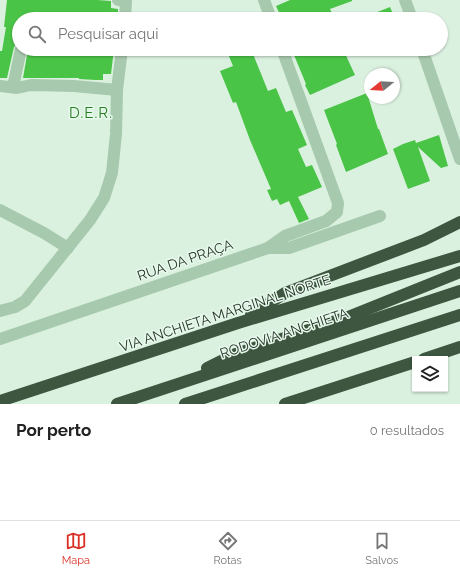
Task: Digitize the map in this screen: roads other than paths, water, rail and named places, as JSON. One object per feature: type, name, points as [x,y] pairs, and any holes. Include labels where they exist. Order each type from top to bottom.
[{"type":"highway","points":[[238,323],[285,294],[424,240],[460,222]]},
{"type":"highway","name":"VIA ANCHIETA MARGINAL NORTE","points":[[0,401],[238,323],[460,256]]},
{"type":"highway","points":[[157,391],[233,355],[348,317],[460,272]]},
{"type":"highway","name":"RODOVIA ANCHIETA","points":[[117,404],[460,291]]},
{"type":"highway","points":[[185,404],[460,315]]},
{"type":"highway","points":[[433,356],[460,347]]},
{"type":"highway","points":[[285,404],[412,363]]},
{"type":"street","points":[[264,0],[268,12]]},
{"type":"street","points":[[405,0],[409,12]]},
{"type":"street","points":[[122,1],[124,12]]},
{"type":"street","points":[[13,87],[20,56]]},
{"type":"street","points":[[0,311],[15,307],[25,300],[90,220],[104,198],[112,173],[116,134],[117,90],[121,56]]},
{"type":"street","points":[[268,248],[286,236],[326,221],[337,212],[338,207],[338,203],[285,56]]},
{"type":"street","points":[[424,56],[460,159]]},
{"type":"street","points":[[0,86],[17,88],[31,85],[74,86],[117,90]]},
{"type":"street","points":[[0,210],[44,233],[68,248]]},
{"type":"street","name":"RUA DA PRAÇA","points":[[0,339],[268,248],[289,248],[380,216]]},
{"type":"district","name":"D.E.R.","points":[[91,113]]}]
